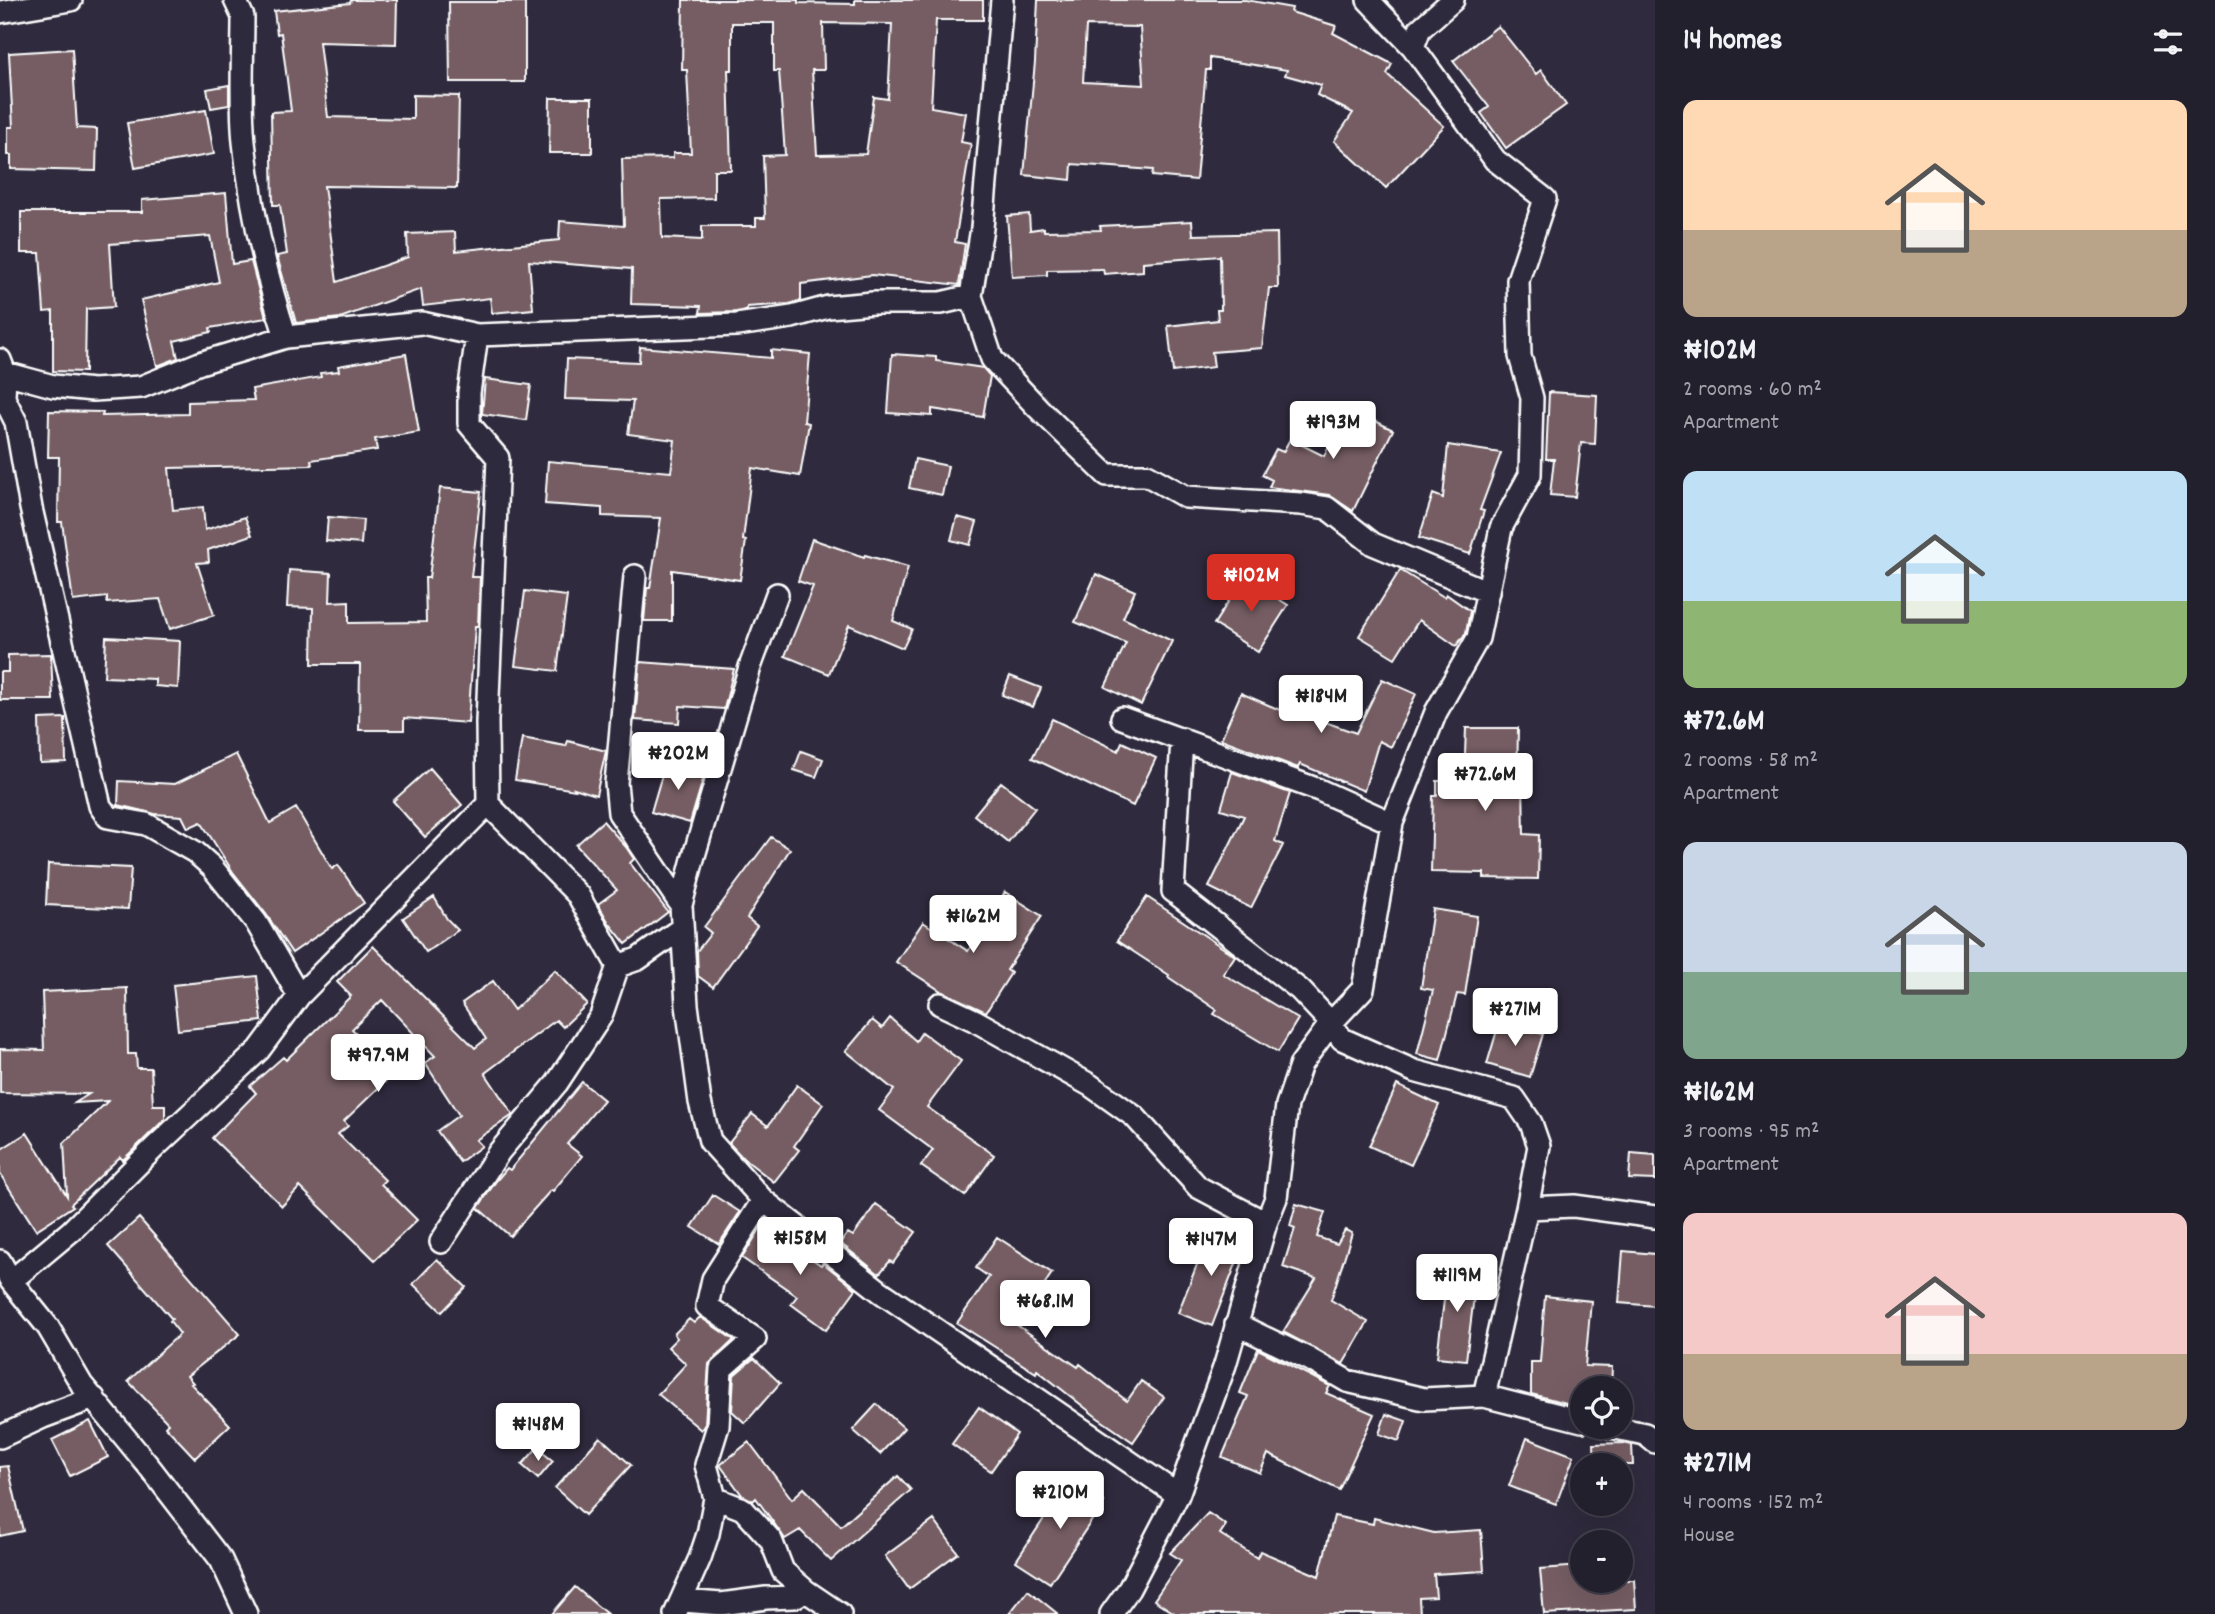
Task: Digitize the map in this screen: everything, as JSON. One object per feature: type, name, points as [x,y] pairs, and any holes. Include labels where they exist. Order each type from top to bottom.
[{"type":"street","points":[[0,12],[71,0]]},
{"type":"street","points":[[235,0],[243,17],[244,139],[255,218],[286,337]]},
{"type":"street","points":[[1002,0],[982,228],[971,296],[992,359],[1107,475],[1147,475],[1186,498],[1301,504],[1327,509],[1373,544],[1488,592]]},
{"type":"street","points":[[1111,1614],[1129,1589],[1178,1495],[1225,1365],[1266,1223],[1276,1198],[1287,1105],[1301,1064],[1331,1023],[1363,989],[1392,823],[1436,712],[1478,638],[1501,528],[1530,475],[1532,398],[1520,356],[1518,280],[1545,199],[1495,160],[1413,47],[1368,0]]},
{"type":"street","points":[[1413,47],[1420,29],[1453,0]]},
{"type":"street","points":[[299,996],[256,922],[212,867],[195,852],[146,824],[108,817],[100,806],[31,508],[16,422],[2,398],[3,367],[52,386],[93,390],[141,387],[200,363],[286,337],[422,323],[477,335],[737,325],[792,317],[828,307],[873,303],[941,303],[971,296]]},
{"type":"street","points":[[441,1242],[499,1152],[556,1083],[601,1016],[618,966],[578,895],[488,804],[486,722],[498,457],[469,424],[469,393],[477,335]]},
{"type":"street","points":[[635,576],[616,783],[619,813],[681,905]]},
{"type":"street","points":[[777,594],[750,667],[681,905],[687,1005],[700,1102],[710,1142],[762,1200],[881,1292],[1178,1495]]},
{"type":"street","points":[[1122,718],[1319,790],[1392,823]]},
{"type":"street","points":[[1182,739],[1173,891],[1300,990],[1342,1039],[1414,1071],[1514,1098],[1531,1123],[1539,1146],[1484,1396]]},
{"type":"street","points":[[10,1281],[71,1231],[259,1050],[299,996],[488,804]]},
{"type":"street","points":[[618,966],[638,959],[682,928]]},
{"type":"street","points":[[940,1004],[1090,1085],[1135,1117],[1198,1187],[1266,1223]]},
{"type":"street","points":[[762,1200],[712,1279],[707,1306],[755,1339],[721,1370],[718,1426],[706,1465],[715,1498],[708,1534],[679,1607],[794,1597],[806,1591]]},
{"type":"street","points":[[1527,1208],[1574,1206],[1655,1217]]},
{"type":"street","points":[[0,1261],[10,1281],[48,1327],[82,1385],[221,1560],[246,1614]]},
{"type":"street","points":[[1236,1324],[1309,1359],[1347,1381],[1424,1399],[1484,1396],[1570,1419]]},
{"type":"street","points":[[0,1437],[94,1398]]},
{"type":"street","points":[[1633,1432],[1645,1434],[1655,1442]]},
{"type":"street","points":[[715,1498],[743,1509],[771,1540],[783,1571],[806,1591],[840,1614]]},
{"type":"building","points":[[351,0],[397,0],[396,44],[319,42],[328,117],[413,119],[413,95],[459,96],[457,188],[324,186],[337,282],[408,257],[407,234],[455,232],[456,251],[559,240],[560,221],[624,226],[622,159],[673,158],[673,153],[691,153],[687,70],[682,70],[683,0],[798,0],[798,3],[855,4],[855,0],[983,0],[983,20],[936,20],[931,107],[966,113],[961,142],[971,144],[955,242],[965,244],[959,285],[872,275],[801,284],[801,301],[789,304],[747,307],[747,310],[736,312],[700,313],[701,306],[631,304],[632,269],[529,261],[533,309],[492,313],[490,298],[423,306],[421,289],[340,318],[296,323],[277,256],[287,254],[280,205],[273,205],[271,112],[291,111],[281,33],[277,34],[274,11],[350,3]],"holes":[[[732,23],[774,23],[774,71],[779,71],[785,155],[763,156],[765,218],[756,218],[756,226],[702,226],[702,240],[662,238],[661,199],[714,198],[714,170],[731,170],[728,70],[732,70]],[[823,23],[892,24],[888,99],[874,97],[866,154],[817,155],[812,70],[824,70]]]},
{"type":"building","points":[[1038,0],[1246,0],[1292,8],[1291,12],[1336,26],[1333,33],[1392,64],[1387,74],[1444,126],[1386,188],[1334,141],[1353,113],[1317,95],[1321,85],[1285,75],[1287,70],[1210,58],[1210,70],[1206,70],[1196,180],[1152,176],[1153,170],[1072,164],[1071,180],[1024,175]],"holes":[[[1086,26],[1140,27],[1144,85],[1083,82]]]},
{"type":"building","points":[[449,2],[525,2],[525,82],[450,82]]},
{"type":"building","points":[[1498,26],[1536,74],[1541,70],[1566,105],[1506,148],[1481,113],[1489,107],[1453,61]]},
{"type":"building","points":[[72,49],[77,128],[97,129],[96,171],[11,169],[11,155],[8,155],[8,127],[13,127],[9,53]]},
{"type":"building","points":[[229,85],[229,105],[211,108],[207,89]]},
{"type":"building","points":[[550,98],[592,98],[592,153],[549,153]]},
{"type":"building","points":[[206,110],[214,154],[135,168],[127,123]]},
{"type":"building","points":[[226,193],[232,264],[251,261],[266,318],[210,328],[211,332],[174,341],[178,358],[157,366],[141,300],[219,282],[210,236],[110,244],[114,307],[86,309],[85,372],[53,371],[53,311],[44,312],[40,253],[21,253],[21,212],[142,212],[142,200]]},
{"type":"building","points":[[1029,214],[1030,230],[1101,230],[1100,226],[1192,221],[1193,235],[1277,233],[1278,288],[1269,288],[1262,348],[1212,352],[1214,367],[1173,372],[1168,326],[1218,320],[1217,310],[1221,310],[1220,256],[1143,262],[1143,271],[1104,274],[1103,269],[1047,270],[1047,275],[1012,277],[1007,216]]},
{"type":"building","points":[[640,347],[771,358],[771,350],[810,354],[804,422],[809,423],[800,476],[752,468],[740,580],[672,570],[672,621],[644,621],[647,588],[650,588],[661,518],[602,516],[602,508],[545,504],[548,461],[671,472],[675,440],[628,434],[633,401],[565,399],[567,359],[639,362]]},
{"type":"building","points":[[406,354],[419,432],[375,439],[377,450],[311,460],[312,465],[169,468],[173,510],[203,507],[205,530],[245,517],[252,535],[208,550],[209,562],[197,563],[214,615],[170,629],[160,599],[107,603],[107,597],[73,601],[62,522],[58,522],[59,457],[48,457],[49,411],[103,412],[102,416],[188,414],[188,402],[254,400],[252,389],[321,377],[320,373],[339,371],[338,366]]},
{"type":"building","points":[[892,354],[936,357],[936,361],[983,368],[990,376],[983,417],[932,409],[932,416],[888,413]]},
{"type":"building","points":[[485,379],[531,385],[526,420],[482,414]]},
{"type":"building","points":[[1549,392],[1597,395],[1595,444],[1581,443],[1575,497],[1550,495],[1554,459],[1546,459]]},
{"type":"building","points":[[1348,407],[1393,430],[1353,511],[1329,495],[1269,487],[1272,480],[1262,475],[1276,449],[1283,452],[1290,439],[1324,456]]},
{"type":"building","points":[[1448,445],[1501,453],[1480,510],[1484,511],[1470,554],[1419,538],[1433,494],[1443,498]]},
{"type":"building","points":[[915,459],[948,466],[942,495],[909,488]]},
{"type":"building","points":[[440,488],[481,492],[471,577],[480,577],[468,723],[404,718],[404,730],[359,730],[360,664],[312,664],[313,608],[287,607],[289,570],[331,573],[330,602],[349,601],[349,623],[426,622],[425,578],[429,578]]},
{"type":"building","points":[[328,517],[363,520],[361,544],[326,541]]},
{"type":"building","points":[[957,517],[977,522],[970,545],[951,540]]},
{"type":"building","points":[[812,539],[864,557],[865,555],[908,567],[893,621],[912,629],[903,648],[849,625],[829,674],[785,656],[813,586],[798,581]]},
{"type":"building","points":[[1400,570],[1444,597],[1446,594],[1470,611],[1466,633],[1456,646],[1419,620],[1395,658],[1359,636]]},
{"type":"building","points":[[1096,574],[1135,591],[1123,618],[1172,641],[1141,705],[1105,687],[1126,643],[1075,622]]},
{"type":"building","points":[[1244,577],[1288,605],[1258,652],[1214,624]]},
{"type":"building","points":[[525,591],[567,596],[557,671],[515,666]]},
{"type":"building","points":[[106,637],[180,641],[178,688],[155,686],[155,679],[104,677]]},
{"type":"building","points":[[51,654],[53,700],[0,700],[0,672],[8,672],[8,655]]},
{"type":"building","points":[[640,662],[734,669],[724,709],[680,706],[679,723],[635,720]]},
{"type":"building","points":[[1010,676],[1041,688],[1033,707],[1002,695]]},
{"type":"building","points":[[1382,679],[1416,694],[1391,747],[1379,741],[1364,791],[1300,764],[1298,768],[1221,739],[1241,693],[1298,718],[1300,713],[1356,733]]},
{"type":"building","points":[[65,718],[66,762],[40,763],[39,719]]},
{"type":"building","points":[[1052,719],[1118,751],[1122,742],[1156,758],[1133,806],[1032,758]]},
{"type":"building","points":[[1466,728],[1518,728],[1517,781],[1523,781],[1524,834],[1539,835],[1538,879],[1484,878],[1484,873],[1431,872],[1433,796],[1437,796],[1437,781],[1464,781]]},
{"type":"building","points":[[522,738],[566,746],[568,741],[606,751],[596,795],[574,788],[575,790],[515,780]]},
{"type":"building","points":[[801,751],[823,759],[816,777],[794,770]]},
{"type":"building","points":[[236,754],[270,823],[296,808],[332,869],[338,865],[364,903],[292,953],[233,872],[201,822],[188,828],[182,816],[155,814],[118,805],[119,781],[175,784]]},
{"type":"building","points":[[666,761],[705,773],[690,823],[651,812]]},
{"type":"building","points":[[430,768],[462,805],[425,837],[393,801]]},
{"type":"building","points":[[1232,772],[1290,793],[1275,841],[1283,845],[1251,908],[1209,887],[1244,816],[1221,809]]},
{"type":"building","points":[[1001,782],[1035,808],[1008,842],[974,815]]},
{"type":"building","points":[[603,821],[626,847],[634,859],[630,863],[668,912],[626,944],[598,904],[617,890],[576,845]]},
{"type":"building","points":[[771,837],[790,849],[747,918],[757,926],[713,987],[698,976],[697,951],[711,933],[704,927]]},
{"type":"building","points":[[48,864],[131,868],[128,909],[46,905]]},
{"type":"building","points":[[1005,892],[1042,916],[1007,970],[1011,973],[986,1012],[941,991],[896,962],[923,922],[968,951]]},
{"type":"building","points":[[434,897],[447,919],[458,930],[426,952],[403,918]]},
{"type":"building","points":[[1147,897],[1235,956],[1223,974],[1298,1019],[1278,1052],[1214,1014],[1217,1010],[1117,941]]},
{"type":"building","points":[[1433,909],[1477,916],[1465,995],[1457,994],[1440,1060],[1417,1054],[1433,990],[1421,988]]},
{"type":"building","points":[[373,946],[475,1048],[486,1039],[462,1003],[493,981],[514,1010],[555,970],[587,1004],[563,1027],[556,1020],[485,1073],[513,1115],[476,1140],[482,1146],[460,1162],[437,1131],[459,1115],[425,1063],[435,1056],[382,1000],[352,1029],[395,1072],[344,1121],[348,1126],[338,1134],[385,1180],[381,1184],[417,1220],[375,1260],[300,1187],[282,1206],[212,1138],[256,1093],[250,1086],[283,1057],[286,1060],[351,996],[337,982]]},
{"type":"building","points":[[257,976],[262,1021],[178,1030],[173,985]]},
{"type":"building","points":[[127,988],[128,1054],[136,1054],[137,1068],[151,1068],[153,1105],[165,1105],[165,1119],[123,1160],[120,1157],[71,1204],[73,1206],[36,1230],[0,1174],[0,1150],[27,1133],[67,1196],[64,1143],[108,1101],[75,1103],[89,1094],[0,1093],[0,1049],[44,1050],[42,992]]},
{"type":"building","points":[[1501,1017],[1525,1023],[1523,1029],[1543,1034],[1530,1077],[1487,1064]]},
{"type":"building","points":[[890,1018],[916,1041],[922,1032],[961,1061],[927,1107],[994,1155],[965,1196],[921,1166],[933,1150],[879,1110],[894,1090],[846,1051],[872,1020],[882,1028]]},
{"type":"building","points":[[582,1082],[604,1100],[567,1144],[582,1156],[510,1236],[478,1208],[496,1181],[507,1168],[510,1170]]},
{"type":"building","points":[[797,1085],[823,1104],[794,1146],[799,1150],[774,1182],[743,1158],[729,1143],[752,1114],[768,1126]]},
{"type":"building","points":[[1397,1085],[1439,1105],[1411,1165],[1369,1146]]},
{"type":"building","points":[[1631,1153],[1655,1155],[1655,1180],[1629,1179]]},
{"type":"building","points":[[713,1195],[740,1212],[719,1244],[692,1227]]},
{"type":"building","points":[[876,1204],[916,1232],[893,1263],[890,1261],[879,1274],[840,1243],[848,1233],[853,1236]]},
{"type":"building","points":[[1296,1204],[1325,1212],[1317,1237],[1337,1244],[1345,1230],[1352,1233],[1331,1300],[1368,1322],[1343,1364],[1283,1332],[1316,1278],[1283,1267],[1295,1228],[1290,1226]]},
{"type":"building","points":[[139,1218],[240,1334],[187,1376],[193,1383],[191,1384],[230,1425],[195,1458],[165,1426],[168,1423],[128,1381],[180,1334],[170,1321],[172,1319],[108,1246]]},
{"type":"building","points":[[762,1226],[821,1265],[823,1263],[856,1289],[826,1330],[791,1304],[797,1296],[742,1258]]},
{"type":"building","points":[[1211,1229],[1244,1243],[1212,1326],[1178,1313]]},
{"type":"building","points":[[997,1237],[1052,1273],[1017,1325],[1078,1367],[1080,1364],[1127,1401],[1141,1381],[1164,1397],[1133,1442],[1037,1370],[1036,1373],[957,1323],[989,1277],[976,1268]]},
{"type":"building","points":[[1623,1251],[1655,1254],[1655,1306],[1619,1303]]},
{"type":"building","points":[[437,1259],[466,1287],[442,1312],[413,1284]]},
{"type":"building","points":[[1448,1268],[1477,1272],[1466,1360],[1437,1357]]},
{"type":"building","points":[[1545,1296],[1591,1301],[1585,1366],[1612,1367],[1612,1376],[1570,1376],[1570,1404],[1531,1394],[1531,1362],[1540,1362]]},
{"type":"building","points":[[700,1317],[734,1340],[709,1364],[705,1424],[701,1430],[658,1394],[686,1364],[668,1347],[677,1338],[674,1334],[689,1319],[694,1323]]},
{"type":"building","points":[[1258,1349],[1330,1386],[1326,1393],[1374,1414],[1339,1490],[1268,1454],[1260,1473],[1222,1457],[1248,1396],[1240,1393]]},
{"type":"building","points":[[754,1358],[780,1383],[745,1423],[732,1411],[734,1375]]},
{"type":"building","points":[[877,1404],[904,1428],[880,1454],[853,1430]]},
{"type":"building","points":[[979,1407],[1017,1434],[991,1471],[952,1444]]},
{"type":"building","points":[[1386,1414],[1406,1421],[1399,1441],[1379,1434]]},
{"type":"building","points":[[90,1421],[108,1457],[70,1476],[52,1440]]},
{"type":"building","points":[[600,1437],[631,1465],[585,1515],[555,1488]]},
{"type":"building","points":[[1527,1438],[1570,1454],[1570,1467],[1556,1504],[1509,1486]]},
{"type":"building","points":[[749,1442],[792,1499],[804,1488],[841,1526],[898,1476],[911,1490],[831,1561],[800,1530],[785,1539],[756,1498],[753,1501],[742,1495],[720,1465]]},
{"type":"building","points":[[1594,1444],[1632,1445],[1632,1453],[1594,1453]]},
{"type":"building","points":[[537,1448],[553,1461],[538,1479],[522,1465]]},
{"type":"building","points":[[8,1466],[23,1531],[0,1536],[0,1467]]},
{"type":"building","points":[[1070,1479],[1104,1502],[1050,1583],[1016,1561]]},
{"type":"building","points":[[1208,1513],[1226,1525],[1220,1534],[1257,1558],[1260,1551],[1319,1576],[1334,1516],[1373,1524],[1374,1518],[1434,1533],[1481,1530],[1484,1571],[1434,1574],[1436,1597],[1419,1598],[1420,1614],[1176,1614],[1154,1600],[1181,1560],[1170,1553]]},
{"type":"building","points":[[934,1520],[958,1553],[909,1589],[885,1556]]},
{"type":"building","points":[[1570,1567],[1570,1593],[1633,1593],[1634,1580],[1636,1609],[1544,1614],[1540,1569]]},
{"type":"building","points":[[575,1587],[607,1614],[552,1614]]},
{"type":"building","points":[[1028,1590],[1058,1614],[1009,1614]]}]
